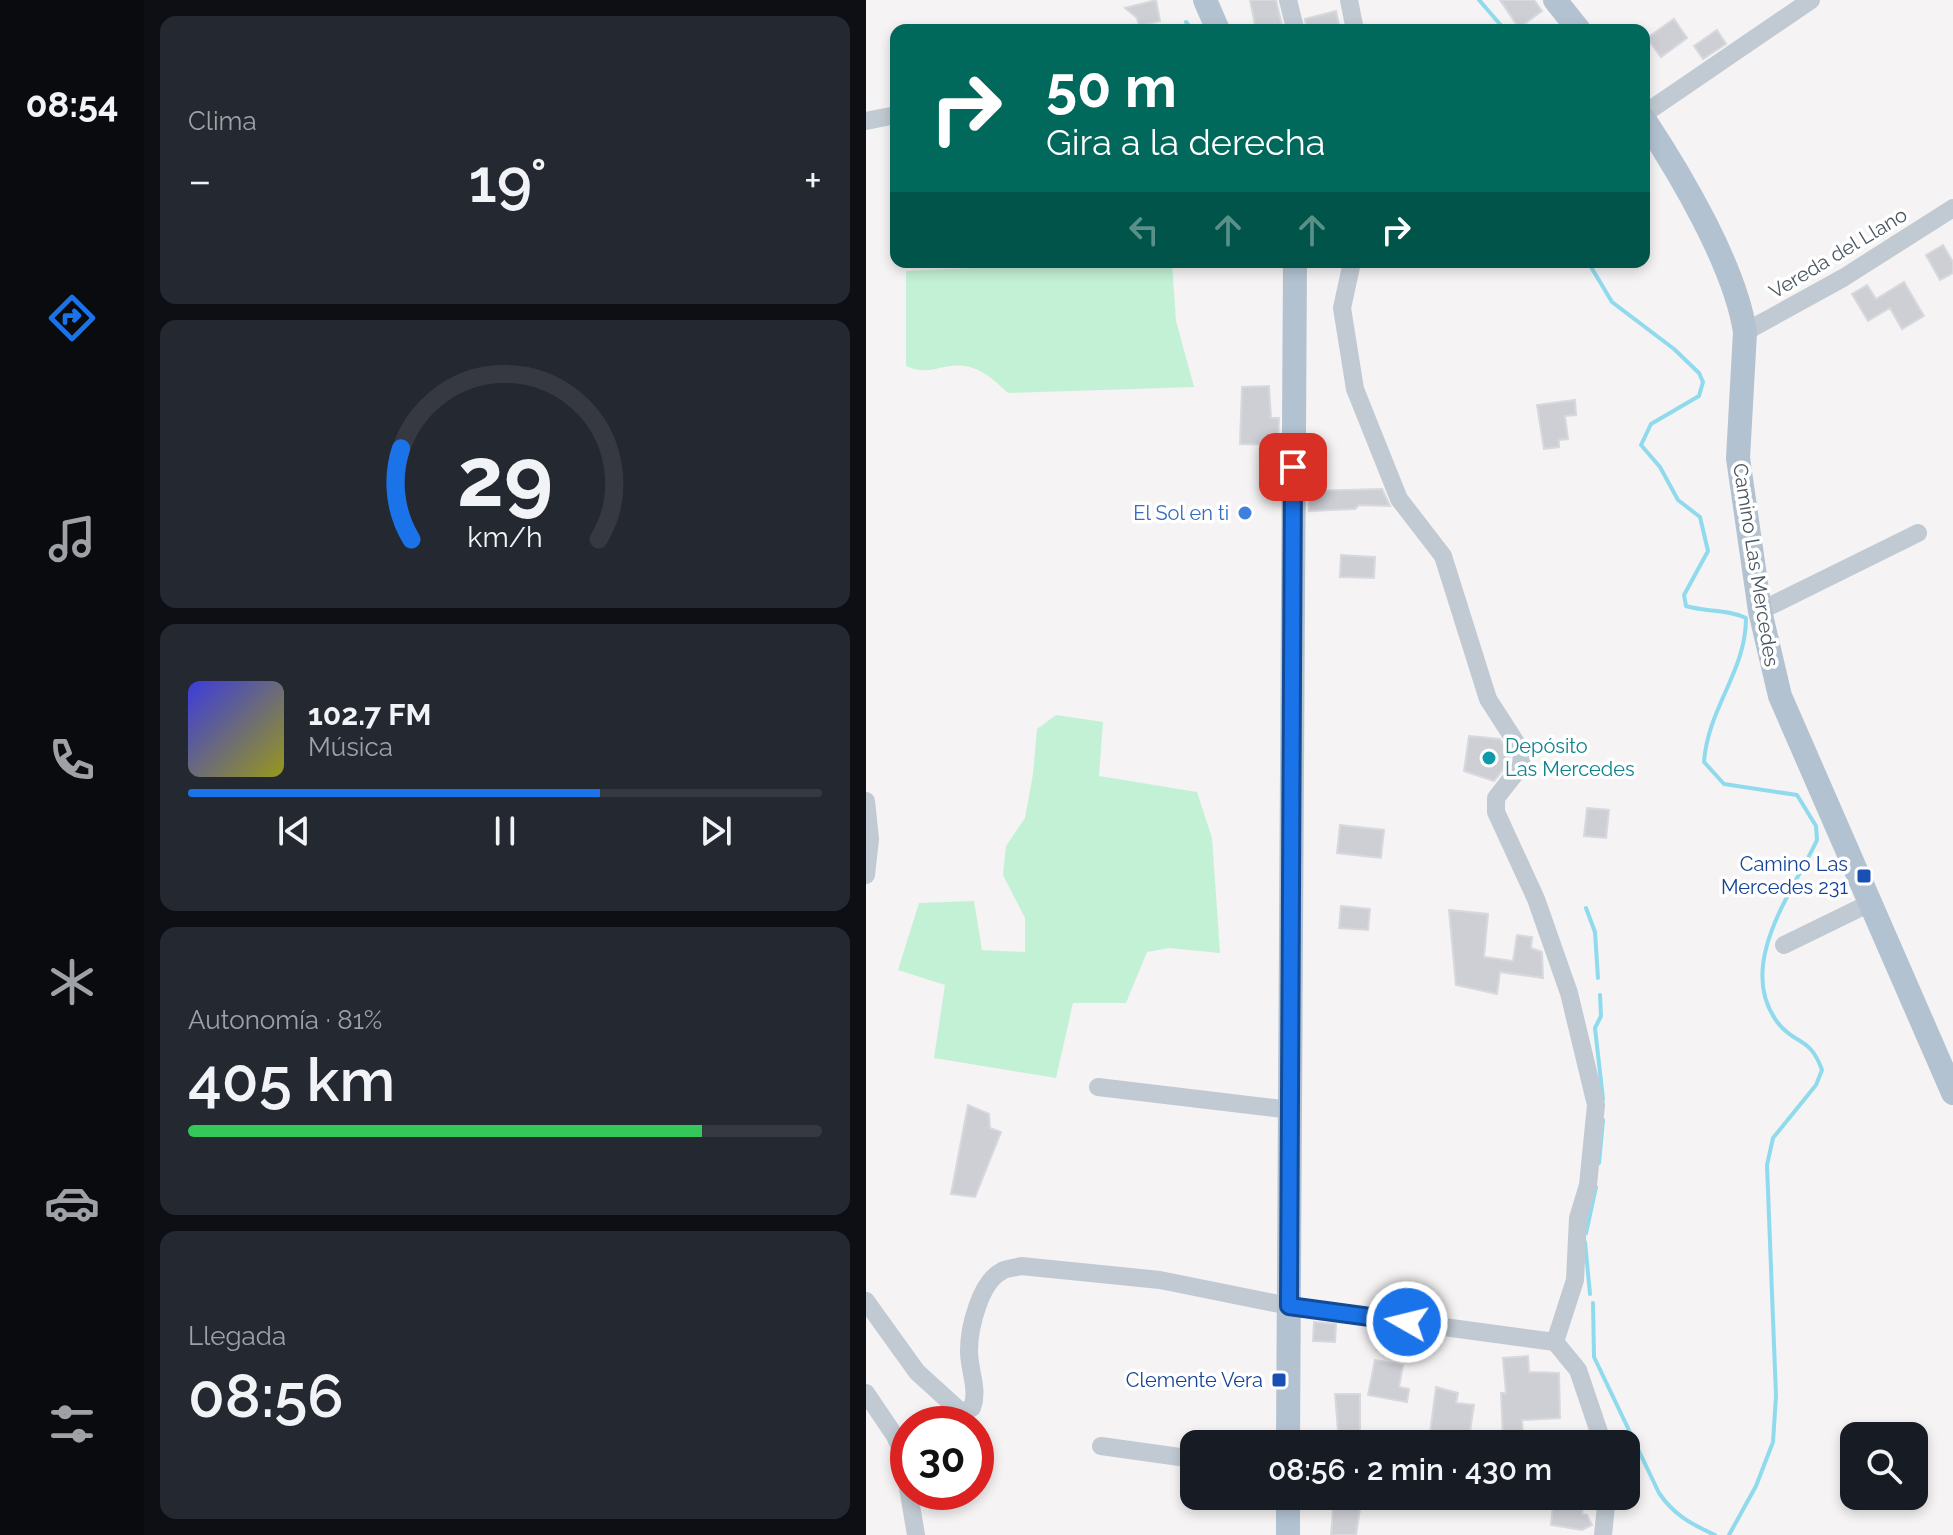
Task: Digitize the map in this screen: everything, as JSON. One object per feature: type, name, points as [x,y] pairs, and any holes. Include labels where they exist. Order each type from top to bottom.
[{"type":"main road","points":[[1205,0],[1215,24]]},
{"type":"main road","points":[[1555,0],[1574,24]]},
{"type":"main road","name":"Camino Las Mercedes","points":[[1650,126],[1708,228],[1742,316],[1745,332],[1738,458],[1760,611],[1780,696],[1953,1093]]},
{"type":"main road","points":[[1288,1430],[1295,268]]},
{"type":"main road","points":[[1288,1510],[1288,1535]]},
{"type":"street","points":[[1288,0],[1294,24]]},
{"type":"street","points":[[1349,0],[1354,24]]},
{"type":"street","points":[[1650,113],[1811,0]]},
{"type":"street","points":[[866,121],[890,116]]},
{"type":"street","name":"Vereda del Llano","points":[[1745,332],[1843,278],[1953,208]]},
{"type":"street","points":[[1351,268],[1342,308],[1355,389],[1399,499],[1443,556],[1488,699],[1522,752],[1521,766],[1496,798],[1496,812],[1536,899],[1569,993],[1596,1105],[1588,1185],[1578,1218],[1575,1280],[1555,1342]]},
{"type":"street","points":[[1760,611],[1918,533]]},
{"type":"street","points":[[866,801],[870,839],[866,875]]},
{"type":"street","points":[[1784,945],[1870,903]]},
{"type":"street","points":[[1098,1087],[1291,1110]]},
{"type":"street","points":[[866,1301],[917,1372],[961,1412],[972,1408],[976,1397],[969,1351],[979,1300],[989,1281],[1002,1271],[1021,1266],[1160,1280],[1289,1306],[1555,1342],[1578,1370],[1598,1430]]},
{"type":"street","points":[[866,1393],[902,1452],[916,1535]]},
{"type":"street","points":[[1101,1446],[1180,1457]]},
{"type":"street","points":[[1603,1535],[1606,1510]]},
{"type":"green space","points":[[1172,268],[1176,321],[1194,387],[1008,393],[988,376],[971,367],[922,370],[906,366],[906,271]]},
{"type":"green space","points":[[1056,715],[1103,722],[1099,776],[1197,792],[1212,838],[1220,953],[1169,948],[1147,952],[1126,1003],[1073,1003],[1056,1078],[934,1058],[945,985],[898,970],[919,903],[974,901],[982,950],[1025,952],[1025,918],[1003,875],[1006,846],[1025,818],[1037,729]]},
{"type":"building","points":[[1156,0],[1160,21],[1138,24],[1137,18],[1125,8]]},
{"type":"building","points":[[1250,0],[1276,0],[1282,24],[1255,24]]},
{"type":"building","points":[[1500,0],[1534,0],[1542,11],[1524,24],[1516,24]]},
{"type":"building","points":[[1336,11],[1339,24],[1306,24],[1305,19]]},
{"type":"building","points":[[1674,19],[1687,38],[1661,57],[1650,42],[1650,36]]},
{"type":"building","points":[[1717,30],[1726,44],[1703,59],[1694,46]]},
{"type":"building","points":[[1943,245],[1953,262],[1953,273],[1940,280],[1926,255]]},
{"type":"building","points":[[1904,282],[1924,316],[1902,329],[1890,308],[1868,321],[1852,294],[1867,285],[1876,299]]},
{"type":"building","points":[[1269,386],[1271,418],[1279,418],[1278,445],[1240,444],[1242,387]]},
{"type":"building","points":[[1575,400],[1576,415],[1565,416],[1568,439],[1559,440],[1559,447],[1544,449],[1537,405]]},
{"type":"building","points":[[1382,489],[1390,506],[1359,505],[1355,509],[1309,511],[1309,491]]},
{"type":"building","points":[[1341,555],[1375,557],[1374,578],[1340,577]]},
{"type":"building","name":"Depósito Las Mercedes","points":[[1469,736],[1500,739],[1510,755],[1509,762],[1494,781],[1464,771]]},
{"type":"building","points":[[1587,808],[1609,810],[1606,838],[1584,836]]},
{"type":"building","points":[[1340,825],[1384,830],[1381,858],[1337,853]]},
{"type":"building","points":[[1341,906],[1370,909],[1368,930],[1339,928]]},
{"type":"building","points":[[1449,910],[1488,914],[1484,957],[1513,961],[1517,935],[1532,937],[1531,948],[1542,952],[1543,978],[1500,972],[1497,994],[1456,985]]},
{"type":"building","points":[[968,1105],[989,1114],[990,1128],[1001,1132],[975,1197],[951,1194]]},
{"type":"building","points":[[1314,1322],[1336,1324],[1335,1342],[1313,1341]]},
{"type":"building","points":[[1528,1356],[1529,1372],[1559,1373],[1560,1418],[1522,1420],[1523,1430],[1503,1430],[1501,1393],[1506,1393],[1503,1358]]},
{"type":"building","points":[[1375,1360],[1403,1365],[1399,1387],[1409,1389],[1407,1402],[1368,1395]]},
{"type":"building","points":[[1436,1387],[1458,1393],[1456,1403],[1474,1405],[1470,1430],[1430,1430]]},
{"type":"building","points":[[1335,1394],[1360,1394],[1360,1430],[1338,1430]]},
{"type":"building","points":[[1333,1510],[1360,1510],[1356,1535],[1331,1535]]},
{"type":"building","points":[[1553,1510],[1582,1510],[1582,1514],[1587,1515],[1592,1525],[1582,1530],[1551,1525]]},
{"type":"waterway","points":[[1479,0],[1500,24]]},
{"type":"waterway","points":[[1592,268],[1612,302],[1674,349],[1699,373],[1703,382],[1699,396],[1651,424],[1641,445],[1660,467],[1678,500],[1700,517],[1708,551],[1684,595],[1686,606],[1746,618],[1740,656],[1712,724],[1704,762],[1724,784],[1797,795],[1816,826],[1817,840],[1772,929],[1762,977],[1766,1001],[1778,1023],[1812,1051],[1822,1070],[1816,1085],[1773,1138],[1767,1165],[1776,1396],[1773,1442],[1756,1486],[1729,1535]]},
{"type":"waterway","points":[[1586,908],[1595,932],[1598,978]]},
{"type":"waterway","points":[[1600,995],[1601,1016],[1595,1028],[1603,1099]]},
{"type":"waterway","points":[[1599,1163],[1603,1120]]},
{"type":"waterway","points":[[1586,1233],[1596,1187]]},
{"type":"waterway","points":[[1585,1242],[1590,1294]]},
{"type":"waterway","points":[[1593,1303],[1594,1357],[1659,1493],[1684,1518],[1715,1535]]},
{"type":"place","name":"El Sol en ti","points":[[1245,513]]},
{"type":"place","name":"Depósito Las Mercedes","points":[[1489,758]]},
{"type":"place","name":"Camino Las Mercedes 231","points":[[1864,876]]},
{"type":"place","name":"Clemente Vera","points":[[1279,1380]]},
{"type":"route","points":[[1293,467],[1289,1306],[1407,1322]]}]
